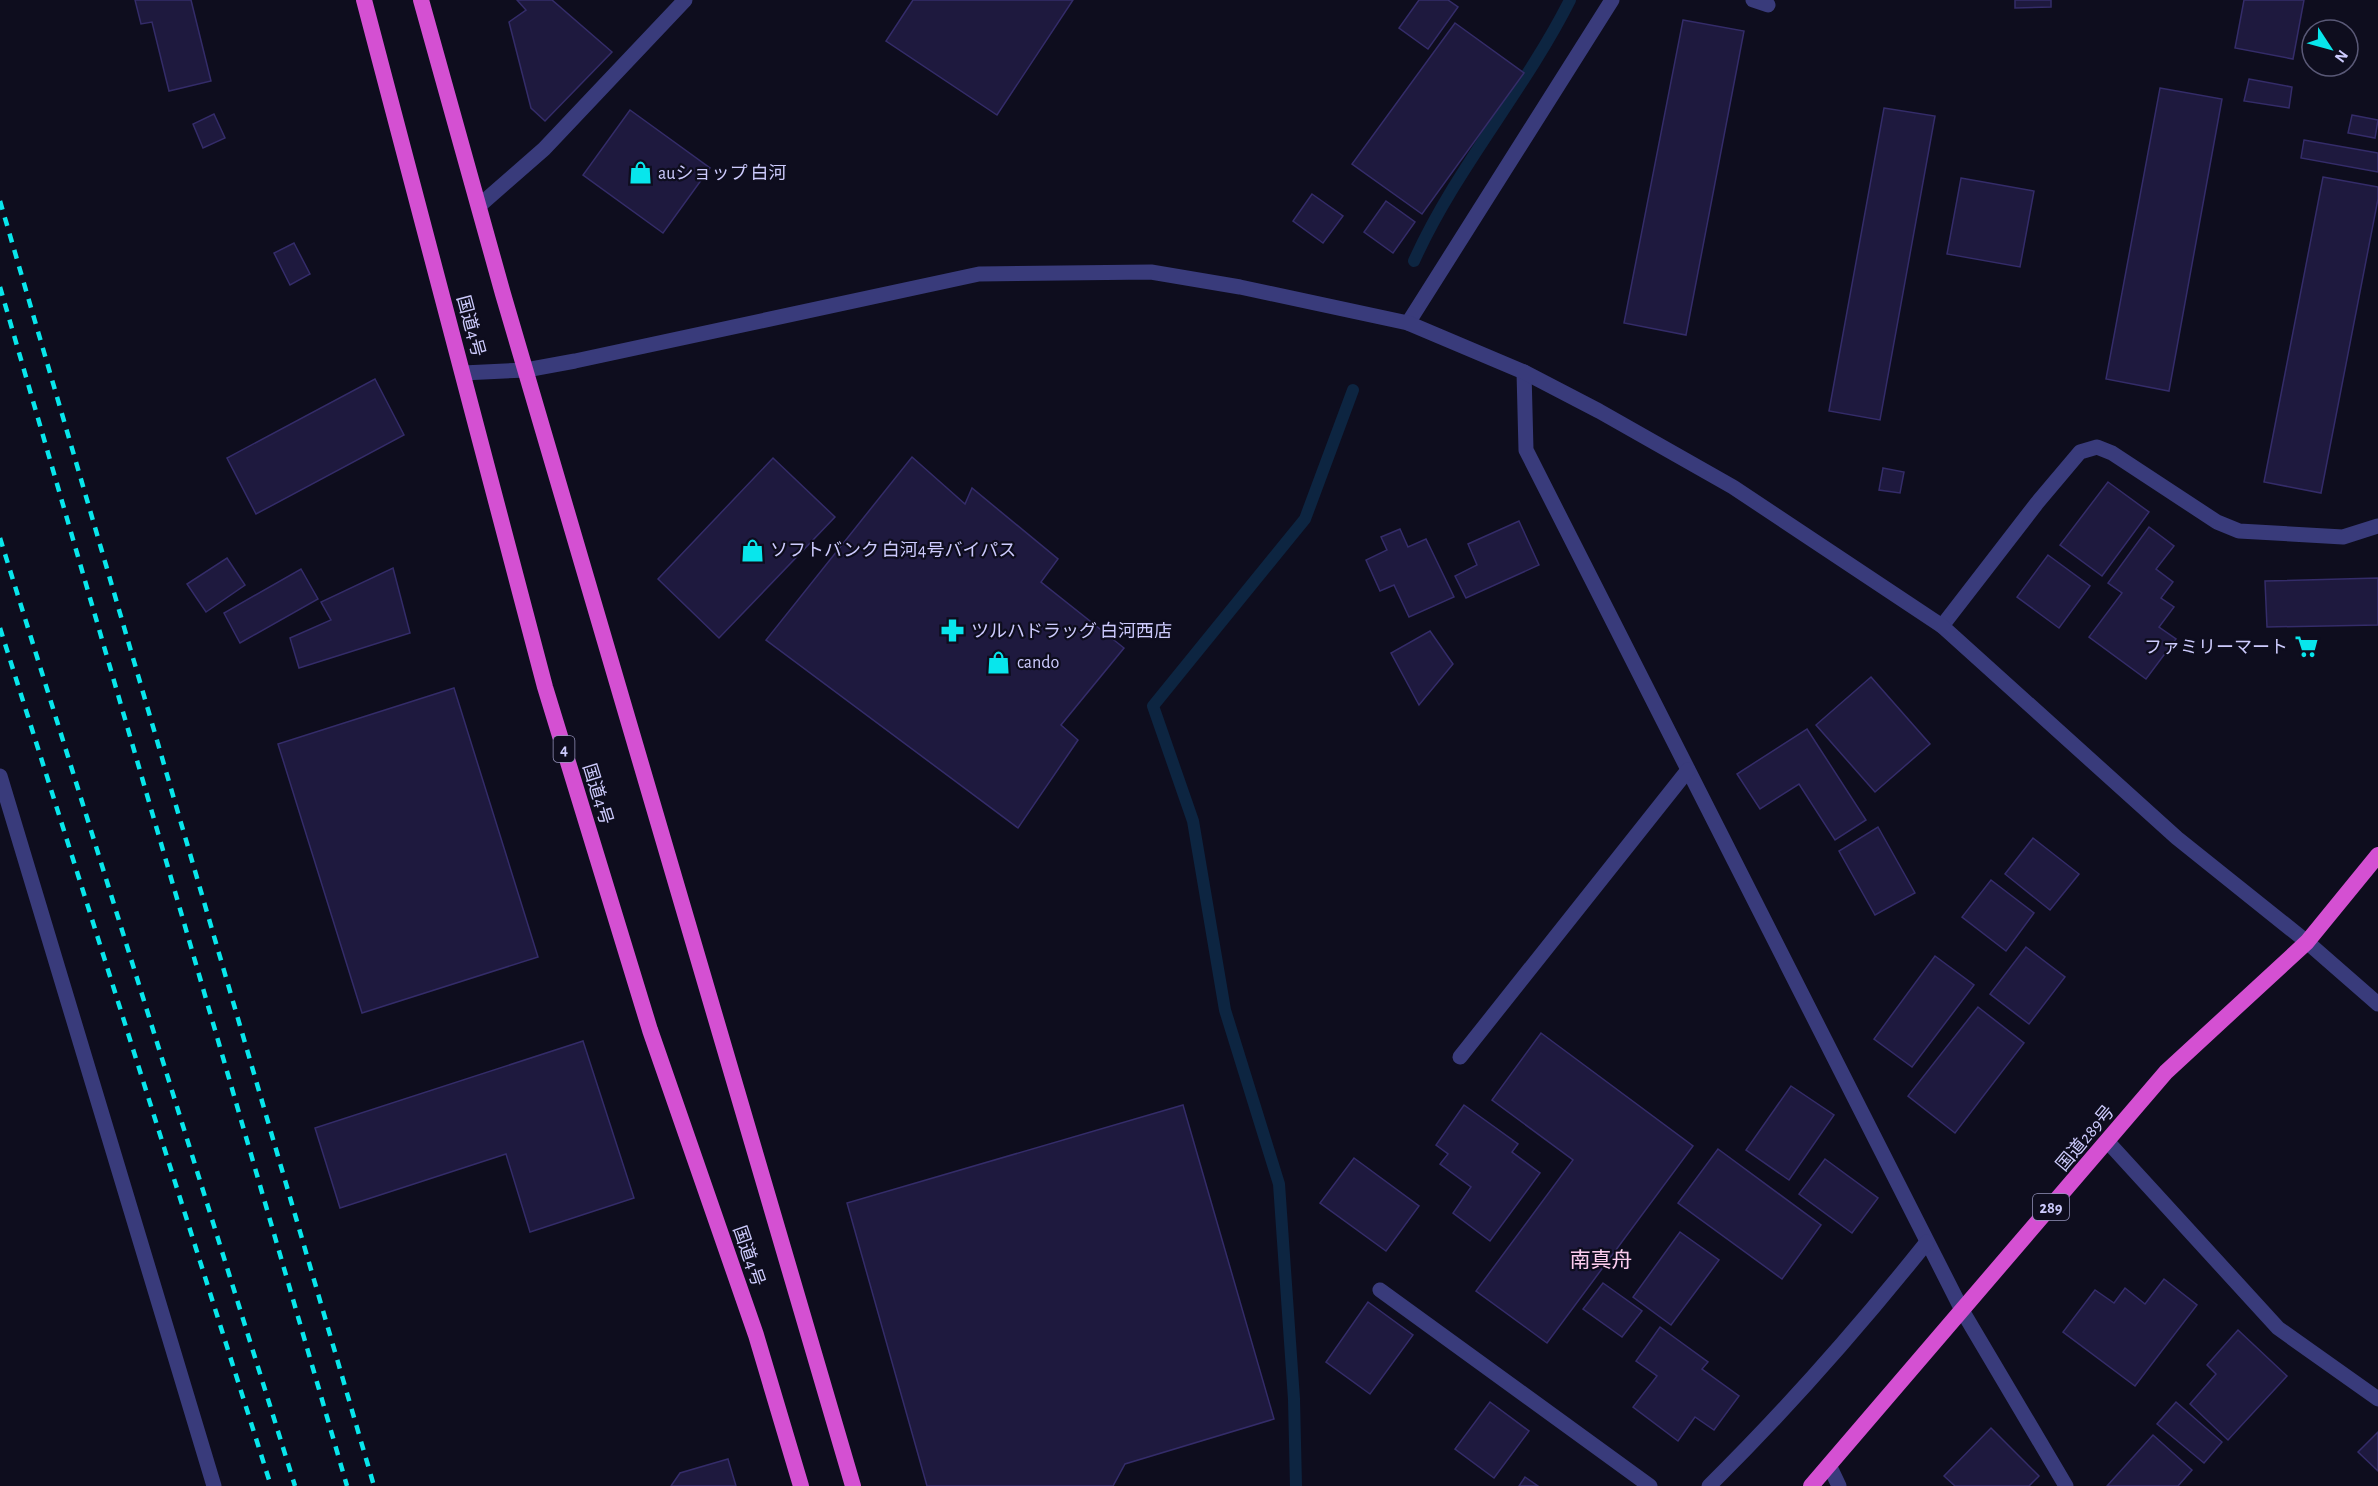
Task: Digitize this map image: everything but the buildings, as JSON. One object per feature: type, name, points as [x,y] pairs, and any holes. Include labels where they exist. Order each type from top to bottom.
[{"type":"highway","name":"国道4号","points":[[364,0],[545,687],[650,1030],[756,1335],[801,1486]]},
{"type":"highway","name":"国道4号","points":[[421,0],[526,370],[853,1486]]},
{"type":"highway","name":"国道289号","points":[[1811,1486],[1830,1467],[1963,1312],[2166,1072],[2307,942],[2378,855]]},
{"type":"street","points":[[480,205],[544,149],[685,0]]},
{"type":"street","points":[[1408,323],[1612,0]]},
{"type":"street","points":[[1753,0],[1768,5]]},
{"type":"street","points":[[463,373],[526,370],[979,274],[1151,272],[1240,287],[1408,323],[1524,372],[1599,411],[1733,487],[1942,626],[2177,838],[2307,942],[2378,1004]]},
{"type":"street","points":[[1524,372],[1526,450],[1963,1312],[2066,1486]]},
{"type":"street","points":[[1942,626],[2037,503],[2080,452],[2097,447],[2112,453],[2217,522],[2239,531],[2343,537],[2378,525]]},
{"type":"street","points":[[1460,1057],[1688,770]]},
{"type":"street","points":[[0,776],[214,1486]]},
{"type":"street","points":[[2108,1140],[2278,1328],[2378,1399]]},
{"type":"street","points":[[1709,1486],[1776,1419],[1880,1301],[1927,1242]]},
{"type":"street","points":[[1380,1290],[1650,1486]]},
{"type":"street","points":[[1830,1467],[1839,1486]]},
{"type":"waterway","points":[[1414,261],[1450,194],[1552,34],[1570,0]]},
{"type":"waterway","points":[[1296,1486],[1294,1399],[1279,1184],[1225,1010],[1193,821],[1153,706],[1305,519],[1353,390]]},
{"type":"railway","points":[[0,201],[374,1486]]},
{"type":"railway","points":[[0,287],[347,1486]]},
{"type":"railway","points":[[0,538],[295,1486]]},
{"type":"railway","points":[[0,628],[271,1486]]},
{"type":"place","name":"auショップ 白河","points":[[640,173]]},
{"type":"place","name":"ソフトバンク 白河4号バイパス","points":[[752,550]]},
{"type":"place","name":"ツルハドラッグ 白河西店","points":[[953,631]]},
{"type":"place","name":"ファミリーマート","points":[[2306,647]]},
{"type":"place","name":"cando","points":[[999,662]]},
{"type":"district","name":"南真舟","points":[[1601,1260]]}]
